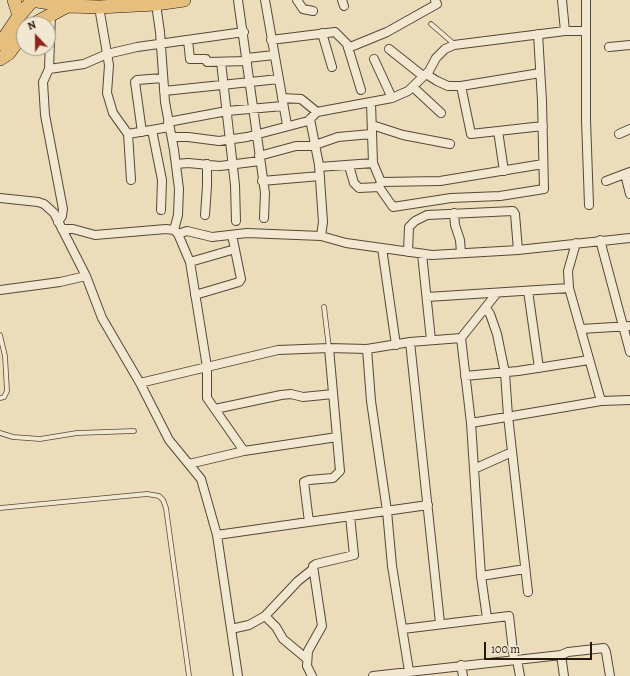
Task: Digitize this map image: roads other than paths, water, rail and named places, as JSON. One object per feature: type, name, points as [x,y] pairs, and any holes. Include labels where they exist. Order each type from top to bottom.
[{"type":"main road","points":[[14,0],[19,16]]},
{"type":"main road","points":[[19,16],[32,0],[99,7],[156,4],[184,0]]},
{"type":"main road","points":[[37,16],[41,12],[61,4]]},
{"type":"main road","points":[[45,16],[61,4]]},
{"type":"main road","points":[[0,44],[16,20]]},
{"type":"main road","points":[[0,59],[9,53],[16,43]]},
{"type":"street","points":[[238,0],[244,32],[252,110],[265,193],[264,218]]},
{"type":"street","points":[[264,0],[287,125]]},
{"type":"street","points":[[297,0],[305,10],[313,11]]},
{"type":"street","points":[[348,48],[387,32],[437,4],[435,0]]},
{"type":"street","points":[[562,0],[565,31]]},
{"type":"street","points":[[587,0],[585,31],[588,205]]},
{"type":"street","points":[[60,225],[63,209],[45,115],[43,82],[49,69],[61,4]]},
{"type":"street","points":[[156,4],[161,44],[164,91],[176,164],[178,189],[178,215],[176,232],[190,262],[207,367],[206,393],[208,400],[244,451]]},
{"type":"street","points":[[99,7],[109,70],[107,93],[110,106],[128,134],[131,180]]},
{"type":"street","points":[[172,137],[230,140],[310,119],[317,112],[392,98],[408,91],[425,75],[445,49],[454,45],[565,31],[585,31]]},
{"type":"street","points":[[49,69],[84,64],[107,54],[137,47],[244,32]]},
{"type":"street","points":[[272,40],[335,32],[347,44],[361,90]]},
{"type":"street","points":[[322,33],[332,67]]},
{"type":"street","points":[[371,103],[373,163],[380,185],[393,207],[451,198],[527,192],[544,189],[543,126],[538,34]]},
{"type":"street","points":[[188,40],[190,59],[206,59],[207,62],[221,62],[274,55]]},
{"type":"street","points":[[609,47],[630,46]]},
{"type":"street","points":[[389,49],[425,75],[448,86],[461,86],[540,73]]},
{"type":"street","points":[[374,58],[392,98]]},
{"type":"street","points":[[221,62],[233,165],[236,221]]},
{"type":"street","points":[[142,132],[135,82],[137,80],[163,78]]},
{"type":"street","points":[[164,91],[279,79]]},
{"type":"street","points":[[461,86],[471,134],[543,126]]},
{"type":"street","points":[[412,87],[440,113]]},
{"type":"street","points":[[128,134],[152,130],[227,111],[252,110],[301,98],[317,112]]},
{"type":"street","points":[[310,119],[320,176],[323,222],[321,236]]},
{"type":"street","points":[[176,164],[233,165],[296,146],[306,147],[315,145],[338,137],[372,129],[450,144]]},
{"type":"street","points":[[619,134],[630,129]]},
{"type":"street","points":[[152,130],[162,180],[161,210]]},
{"type":"street","points":[[498,130],[504,171]]},
{"type":"street","points":[[319,167],[349,166],[373,163]]},
{"type":"street","points":[[205,215],[208,186],[207,164]]},
{"type":"street","points":[[349,166],[354,183],[359,188],[440,181],[543,164]]},
{"type":"street","points":[[606,181],[627,173],[630,194]]},
{"type":"street","points":[[262,181],[320,176]]},
{"type":"street","points":[[0,198],[21,199],[44,204],[54,213],[86,276],[102,318],[140,383],[169,440],[204,483],[217,536],[238,676]]},
{"type":"street","points":[[408,252],[408,232],[411,223],[431,214],[454,213],[514,212],[518,250]]},
{"type":"street","points":[[454,213],[455,225],[460,240],[461,253]]},
{"type":"street","points":[[60,225],[95,235],[104,236],[166,229],[176,232],[187,231],[206,236],[255,233],[321,236],[422,254],[518,250],[600,240],[630,238]]},
{"type":"street","points":[[195,295],[239,282],[242,276],[232,235]]},
{"type":"street","points":[[600,240],[626,326],[630,352]]},
{"type":"street","points":[[576,243],[568,271],[569,288],[601,401]]},
{"type":"street","points":[[382,248],[396,344]]},
{"type":"street","points":[[190,262],[235,249]]},
{"type":"street","points":[[422,254],[431,340]]},
{"type":"street","points":[[0,290],[60,282],[86,276]]},
{"type":"street","points":[[427,297],[569,288]]},
{"type":"street","points":[[528,291],[539,368]]},
{"type":"street","points":[[487,618],[481,576],[471,423],[461,338],[497,293]]},
{"type":"street","points":[[486,308],[490,314],[497,334],[505,373],[508,416],[528,592]]},
{"type":"street","points":[[581,329],[626,326]]},
{"type":"street","points":[[140,383],[278,350],[329,348],[367,349],[410,342],[461,338]]},
{"type":"street","points":[[410,342],[440,624]]},
{"type":"street","points":[[309,522],[303,484],[309,480],[333,478],[339,474],[329,348]]},
{"type":"street","points":[[367,349],[371,401],[387,511],[392,566],[403,629],[414,672]]},
{"type":"street","points":[[465,376],[505,373],[589,360]]},
{"type":"street","points":[[215,409],[281,395],[309,396],[333,394]]},
{"type":"street","points":[[471,423],[601,401],[630,400]]},
{"type":"street","points":[[188,464],[244,451],[336,437]]},
{"type":"street","points":[[474,469],[512,452]]},
{"type":"street","points":[[217,536],[428,506]]},
{"type":"street","points":[[230,628],[249,625],[265,616],[298,581],[313,569],[316,564],[354,555],[350,516]]},
{"type":"street","points":[[312,676],[307,666],[308,651],[322,626],[313,569]]},
{"type":"street","points":[[481,576],[525,569]]},
{"type":"street","points":[[265,616],[276,627],[283,639],[307,659]]},
{"type":"street","points":[[403,629],[509,616],[520,676]]},
{"type":"street","points":[[373,676],[561,655],[568,652],[604,648],[610,676]]},
{"type":"street","points":[[561,655],[564,676]]},
{"type":"street","points":[[461,665],[463,676]]},
{"type":"lane","points":[[431,24],[454,45]]},
{"type":"lane","points":[[324,307],[329,348]]},
{"type":"lane","points":[[0,335],[5,356],[7,391],[4,397],[0,398]]},
{"type":"lane","points":[[0,433],[13,438],[40,439],[77,433],[134,431]]},
{"type":"lane","points":[[0,508],[147,494],[159,496],[163,500],[166,508],[189,676]]}]
